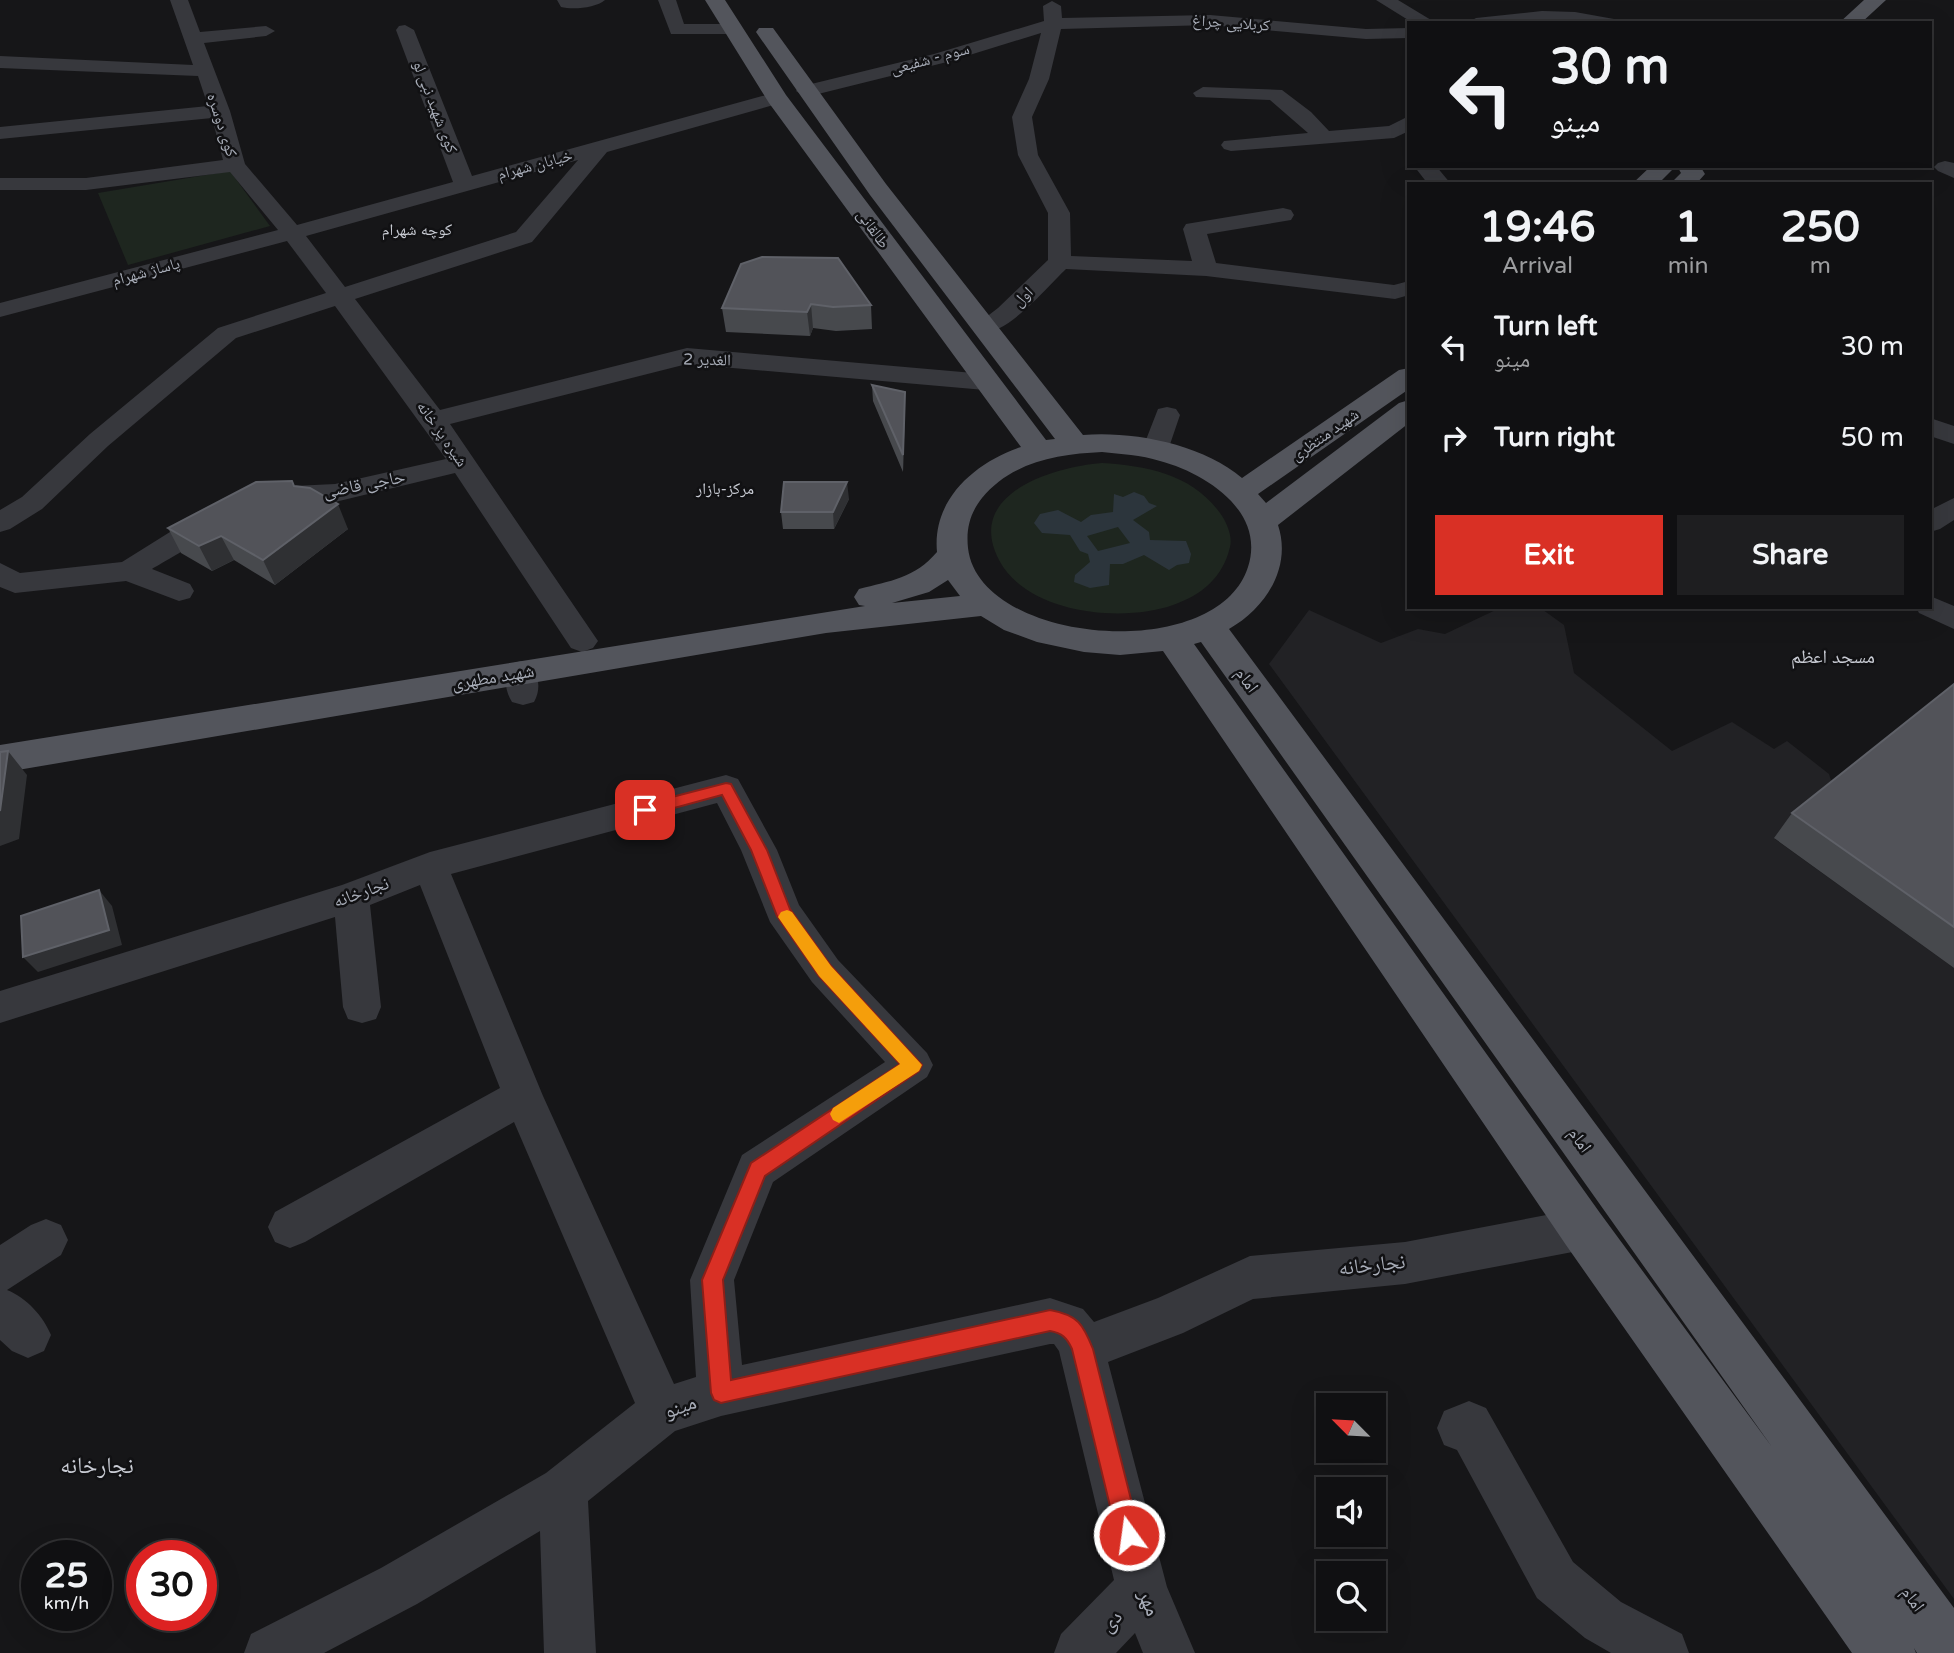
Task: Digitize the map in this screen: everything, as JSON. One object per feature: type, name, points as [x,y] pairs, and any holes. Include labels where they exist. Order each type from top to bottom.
[{"type":"main road","name":"طالقانی","points":[[715,0],[743,20],[806,91],[1075,444]]},
{"type":"main road","points":[[1851,21],[1876,0]]},
{"type":"main road","name":"طالقانی","points":[[743,20],[777,98],[985,382],[1039,451]]},
{"type":"main road","points":[[777,98],[806,91]]},
{"type":"main road","points":[[1646,182],[1663,168]]},
{"type":"main road","points":[[1684,182],[1693,174],[1689,168]]},
{"type":"main road","name":"شهید منتظری","points":[[1240,493],[1407,377]]},
{"type":"main road","name":"شهید منتظری","points":[[1261,522],[1407,411]]},
{"type":"main road","points":[[1102,443],[1156,450],[1211,470],[1240,493],[1261,522],[1267,541],[1267,561],[1261,579],[1240,605],[1190,632],[1133,644],[1092,643],[1053,636],[1029,627],[988,604],[965,580],[953,554],[951,528],[961,503],[980,481],[1006,464],[1039,451],[1075,444],[1102,443]]},
{"type":"main road","name":"شهید مطهری","points":[[0,735],[582,641],[836,604],[915,588],[938,573],[953,554]]},
{"type":"main road","name":"شهید مطهری","points":[[0,759],[522,683],[826,622],[988,604]]},
{"type":"main road","points":[[1190,632],[1583,1229],[1886,1653]]},
{"type":"main road","name":"امام","points":[[1190,632],[1952,1653]]},
{"type":"street","name":"کوی دوسره","points":[[179,0],[220,111],[234,165],[292,233]]},
{"type":"street","points":[[566,0],[567,3],[596,0]]},
{"type":"street","points":[[667,0],[677,30],[743,20]]},
{"type":"street","points":[[1052,0],[1053,24],[1039,79],[1022,117],[1028,155],[1059,213],[1060,262],[1206,269],[1395,292],[1407,289]]},
{"type":"street","points":[[1385,0],[1423,21]]},
{"type":"street","points":[[1573,19],[1594,0]]},
{"type":"street","points":[[1493,21],[1526,17],[1590,21]]},
{"type":"street","name":"کربلایی چراغ","points":[[1053,24],[1188,19],[1313,23],[1366,34],[1407,33]]},
{"type":"street","name":"سوم - شفیعی","points":[[806,91],[940,58],[1053,24]]},
{"type":"street","name":"کوی شهید نبی لو","points":[[405,30],[465,185]]},
{"type":"street","points":[[194,38],[266,31]]},
{"type":"street","points":[[0,62],[203,71]]},
{"type":"street","points":[[1203,93],[1275,94],[1304,116],[1324,138]]},
{"type":"street","name":"خیابان شهرام","points":[[292,233],[777,98]]},
{"type":"street","points":[[0,133],[220,111]]},
{"type":"street","points":[[1231,145],[1324,138],[1401,127],[1407,144]]},
{"type":"street","points":[[0,523],[33,503],[99,440],[227,333],[524,237],[600,147]]},
{"type":"street","points":[[0,184],[86,184],[234,165]]},
{"type":"street","points":[[1426,168],[1438,182]]},
{"type":"street","points":[[1206,269],[1195,229],[1283,215]]},
{"type":"street","name":"شیره پز خانه","points":[[292,233],[435,420],[582,641]]},
{"type":"street","name":"پاساژ شهرام","points":[[0,310],[292,233]]},
{"type":"street","name":"اول","points":[[984,328],[1007,313],[1060,262]]},
{"type":"street","name":"2 الغدیر","points":[[435,420],[687,356],[985,382]]},
{"type":"street","points":[[1156,450],[1167,415]]},
{"type":"street","points":[[1932,427],[1954,436]]},
{"type":"street","name":"حاجی قاضی","points":[[129,571],[188,533],[262,496],[335,493],[462,463]]},
{"type":"street","points":[[0,573],[15,583],[129,571],[179,591]]},
{"type":"street","points":[[1932,607],[1954,619]]},
{"type":"street","name":"نجارخانه","points":[[0,1007],[351,897],[430,866],[726,788],[759,850],[783,912],[825,971],[913,1065],[758,1170],[712,1280],[721,1393]]},
{"type":"street","points":[[430,866],[523,1096],[662,1411]]},
{"type":"street","points":[[351,897],[362,1007]]},
{"type":"street","points":[[290,1227],[523,1096]]},
{"type":"street","name":"نجارخانه","points":[[1082,1349],[1167,1317],[1250,1278],[1405,1263],[1583,1229]]},
{"type":"street","points":[[0,1271],[46,1240]]},
{"type":"street","name":"مینو","points":[[270,1653],[399,1586],[563,1490],[662,1411],[721,1393],[1050,1321],[1057,1321],[1072,1328],[1082,1349]]},
{"type":"street","name":"مهر","points":[[1082,1349],[1142,1588],[1169,1653]]},
{"type":"street","points":[[1461,1428],[1469,1425],[1555,1580],[1602,1620],[1663,1653]]},
{"type":"street","points":[[563,1490],[570,1653]]},
{"type":"street","name":"دی","points":[[1080,1653],[1142,1588]]},
{"type":"shaded area","points":[[230,171],[270,226],[128,265],[98,193]]},
{"type":"shaded area","points":[[1102,463],[1152,470],[1167,475],[1196,489],[1209,500],[1225,520],[1231,538],[1227,558],[1210,584],[1173,605],[1129,613],[1103,613],[1053,603],[1012,578],[999,560],[991,537],[994,517],[1004,501],[1019,488],[1039,478],[1061,470]]},
{"type":"shaded area","points":[[1134,492],[1157,506],[1133,520],[1149,532],[1150,540],[1186,541],[1191,554],[1189,563],[1169,570],[1144,555],[1123,564],[1110,564],[1109,585],[1090,588],[1074,582],[1075,575],[1090,562],[1088,554],[1080,551],[1070,535],[1042,533],[1034,523],[1040,514],[1058,510],[1081,522],[1091,515],[1113,512],[1114,494],[1123,497]],"holes":[[[1118,527],[1130,543],[1098,551],[1087,536]]]},
{"type":"shaded area","points":[[1498,609],[1542,609],[1564,625],[1574,673],[1672,751],[1732,722],[1774,749],[1787,741],[1829,774],[1834,790],[1775,839],[1954,968],[1954,1599],[1269,664],[1309,610],[1381,643],[1418,629],[1445,634]]},
{"type":"building","points":[[762,257],[838,258],[871,305],[833,307],[811,304],[807,312],[722,308],[741,264]]},
{"type":"building","points":[[872,385],[905,392],[903,455]]},
{"type":"building","points":[[292,481],[294,486],[310,488],[338,504],[263,560],[221,536],[199,546],[168,528],[256,482]]},
{"type":"building","points":[[784,482],[847,482],[833,512],[781,512]]},
{"type":"building","points":[[1954,684],[1954,927],[1792,813]]},
{"type":"building","points":[[8,751],[0,811],[0,752]]},
{"type":"building","points":[[99,890],[109,930],[23,957],[21,916]]},
{"type":"slow traffic","points":[[787,917],[825,971],[913,1065],[839,1114]]},
{"type":"district","name":"کوچه شهرام","points":[[417,230]]},
{"type":"district","name":"مرکز-بازار","points":[[725,489]]},
{"type":"district","name":"مسجد اعظم","points":[[1833,657]]},
{"type":"district","name":"نجارخانه","points":[[97,1466]]},
{"type":"route","points":[[645,810],[726,788],[759,850],[783,912],[825,971],[913,1065],[758,1170],[712,1280],[721,1393],[1050,1321],[1069,1325],[1076,1332],[1082,1349],[1129,1535]]}]
